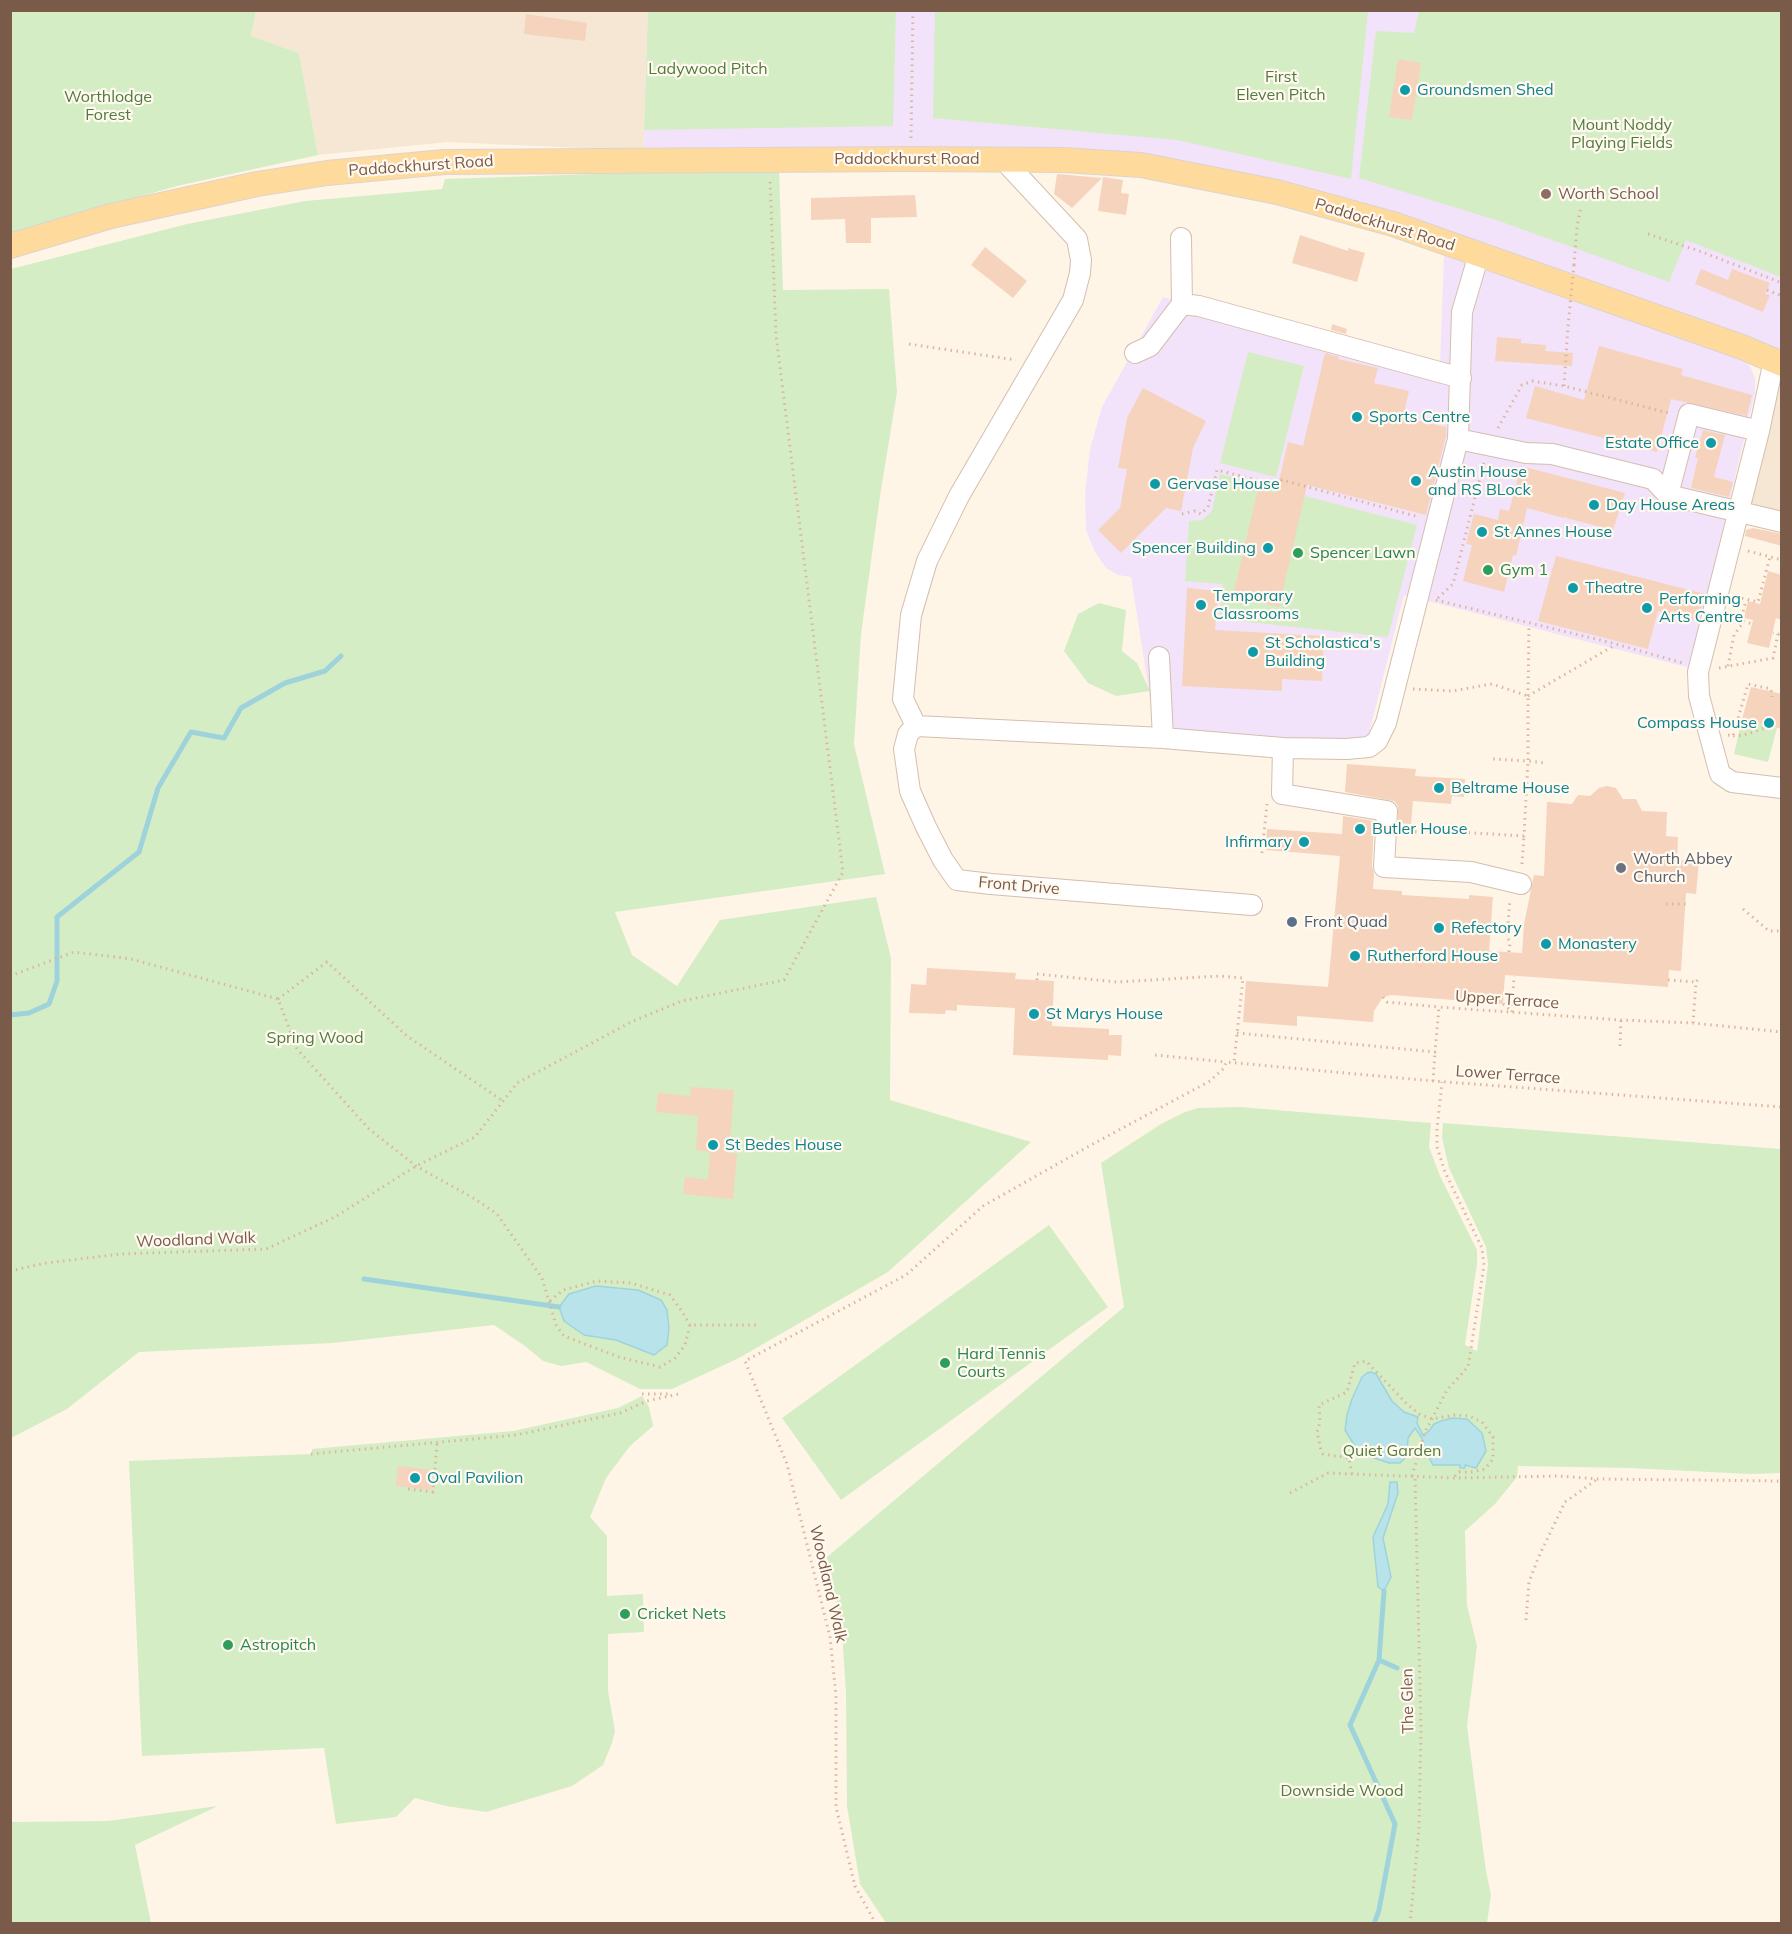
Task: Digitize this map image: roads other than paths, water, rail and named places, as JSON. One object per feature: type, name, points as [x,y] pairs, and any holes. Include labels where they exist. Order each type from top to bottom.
[{"type":"main road","name":"Paddockhurst Road","points":[[10,246],[111,216],[257,184],[327,173],[444,162],[911,159],[1064,160],[1141,165],[1277,192],[1393,224],[1742,347],[1778,362]]},
{"type":"lane","points":[[1007,160],[1010,167],[1077,239],[1081,260],[1080,273],[1073,300],[959,496],[927,561],[911,615],[903,699],[916,726],[1163,738],[1283,748],[1346,749],[1369,747],[1377,741],[1386,723],[1458,439],[1462,312],[1479,254]]},
{"type":"lane","points":[[1135,353],[1150,346],[1182,304],[1181,238]]},
{"type":"lane","points":[[1182,304],[1199,306],[1461,378]]},
{"type":"lane","points":[[1778,362],[1699,669],[1700,696],[1707,731],[1720,774],[1732,782],[1782,788]]},
{"type":"lane","points":[[1668,495],[1689,414],[1759,431]]},
{"type":"lane","points":[[1458,439],[1487,448],[1552,454],[1653,479],[1668,495],[1782,522]]},
{"type":"lane","points":[[1159,657],[1163,738]]},
{"type":"lane","name":"Front Drive","points":[[916,726],[908,734],[904,749],[910,791],[943,860],[957,880],[1252,905]]},
{"type":"lane","points":[[1283,748],[1282,794],[1387,811],[1384,867],[1471,872],[1521,884]]},
{"type":"water","points":[[596,1286],[638,1290],[661,1300],[667,1310],[669,1328],[667,1345],[654,1355],[616,1340],[584,1335],[564,1321],[559,1307],[569,1294]]},
{"type":"water","points":[[1371,1372],[1376,1374],[1392,1401],[1404,1412],[1418,1417],[1417,1423],[1423,1435],[1434,1424],[1441,1421],[1452,1418],[1467,1419],[1482,1433],[1486,1451],[1476,1468],[1465,1465],[1465,1468],[1460,1468],[1460,1465],[1433,1465],[1423,1446],[1422,1438],[1415,1428],[1408,1438],[1407,1456],[1400,1463],[1389,1463],[1371,1457],[1356,1448],[1345,1430],[1347,1415],[1362,1377]]},
{"type":"water","points":[[1390,1482],[1397,1482],[1398,1493],[1383,1538],[1391,1577],[1384,1591],[1378,1587],[1373,1537],[1388,1504]]},
{"type":"waterway","points":[[10,1015],[29,1013],[49,1004],[57,981],[57,917],[139,852],[158,788],[191,732],[224,738],[241,708],[285,683],[325,671],[341,656]]},
{"type":"waterway","points":[[364,1279],[559,1307]]},
{"type":"waterway","points":[[1374,1924],[1379,1910],[1395,1824],[1350,1725],[1379,1660],[1384,1591]]},
{"type":"waterway","points":[[1379,1660],[1397,1668]]},
{"type":"place","name":"Groundsmen Shed","points":[[1405,90]]},
{"type":"place","name":"Worth School","points":[[1546,194]]},
{"type":"place","name":"Sports Centre","points":[[1357,417]]},
{"type":"place","name":"Estate Office","points":[[1711,443]]},
{"type":"place","name":"Austin House and RS BLock","points":[[1416,481]]},
{"type":"place","name":"Gervase House","points":[[1155,484]]},
{"type":"place","name":"Day House Areas","points":[[1594,505]]},
{"type":"place","name":"St Annes House","points":[[1482,532]]},
{"type":"place","name":"Spencer Building","points":[[1268,548]]},
{"type":"place","name":"Spencer Lawn","points":[[1298,553]]},
{"type":"place","name":"Gym 1","points":[[1488,570]]},
{"type":"place","name":"Theatre","points":[[1573,588]]},
{"type":"place","name":"Temporary Classrooms","points":[[1201,605]]},
{"type":"place","name":"Performing Arts Centre","points":[[1647,608]]},
{"type":"place","name":"St Scholastica's Building","points":[[1253,652]]},
{"type":"place","name":"Compass House","points":[[1769,723]]},
{"type":"place","name":"Beltrame House","points":[[1439,788]]},
{"type":"place","name":"Butler House","points":[[1360,829]]},
{"type":"place","name":"Infirmary","points":[[1304,842]]},
{"type":"place","name":"Worth Abbey Church","points":[[1621,868]]},
{"type":"place","name":"Front Quad","points":[[1292,922]]},
{"type":"place","name":"Refectory","points":[[1439,928]]},
{"type":"place","name":"Monastery","points":[[1546,944]]},
{"type":"place","name":"Rutherford House","points":[[1355,956]]},
{"type":"place","name":"St Marys House","points":[[1034,1014]]},
{"type":"place","name":"St Bedes House","points":[[713,1145]]},
{"type":"place","name":"Hard Tennis Courts","points":[[945,1363]]},
{"type":"place","name":"Oval Pavilion","points":[[415,1478]]},
{"type":"place","name":"Cricket Nets","points":[[625,1614]]},
{"type":"place","name":"Astropitch","points":[[228,1645]]},
{"type":"park label","name":"Ladywood Pitch","points":[[708,69]]},
{"type":"park label","name":"First Eleven Pitch","points":[[1281,86]]},
{"type":"park label","name":"Worthlodge Forest","points":[[108,106]]},
{"type":"park label","name":"Mount Noddy Playing Fields","points":[[1622,134]]},
{"type":"park label","name":"Spring Wood","points":[[315,1038]]},
{"type":"park label","name":"Quiet Garden","points":[[1392,1451]]},
{"type":"park label","name":"Downside Wood","points":[[1342,1791]]}]
